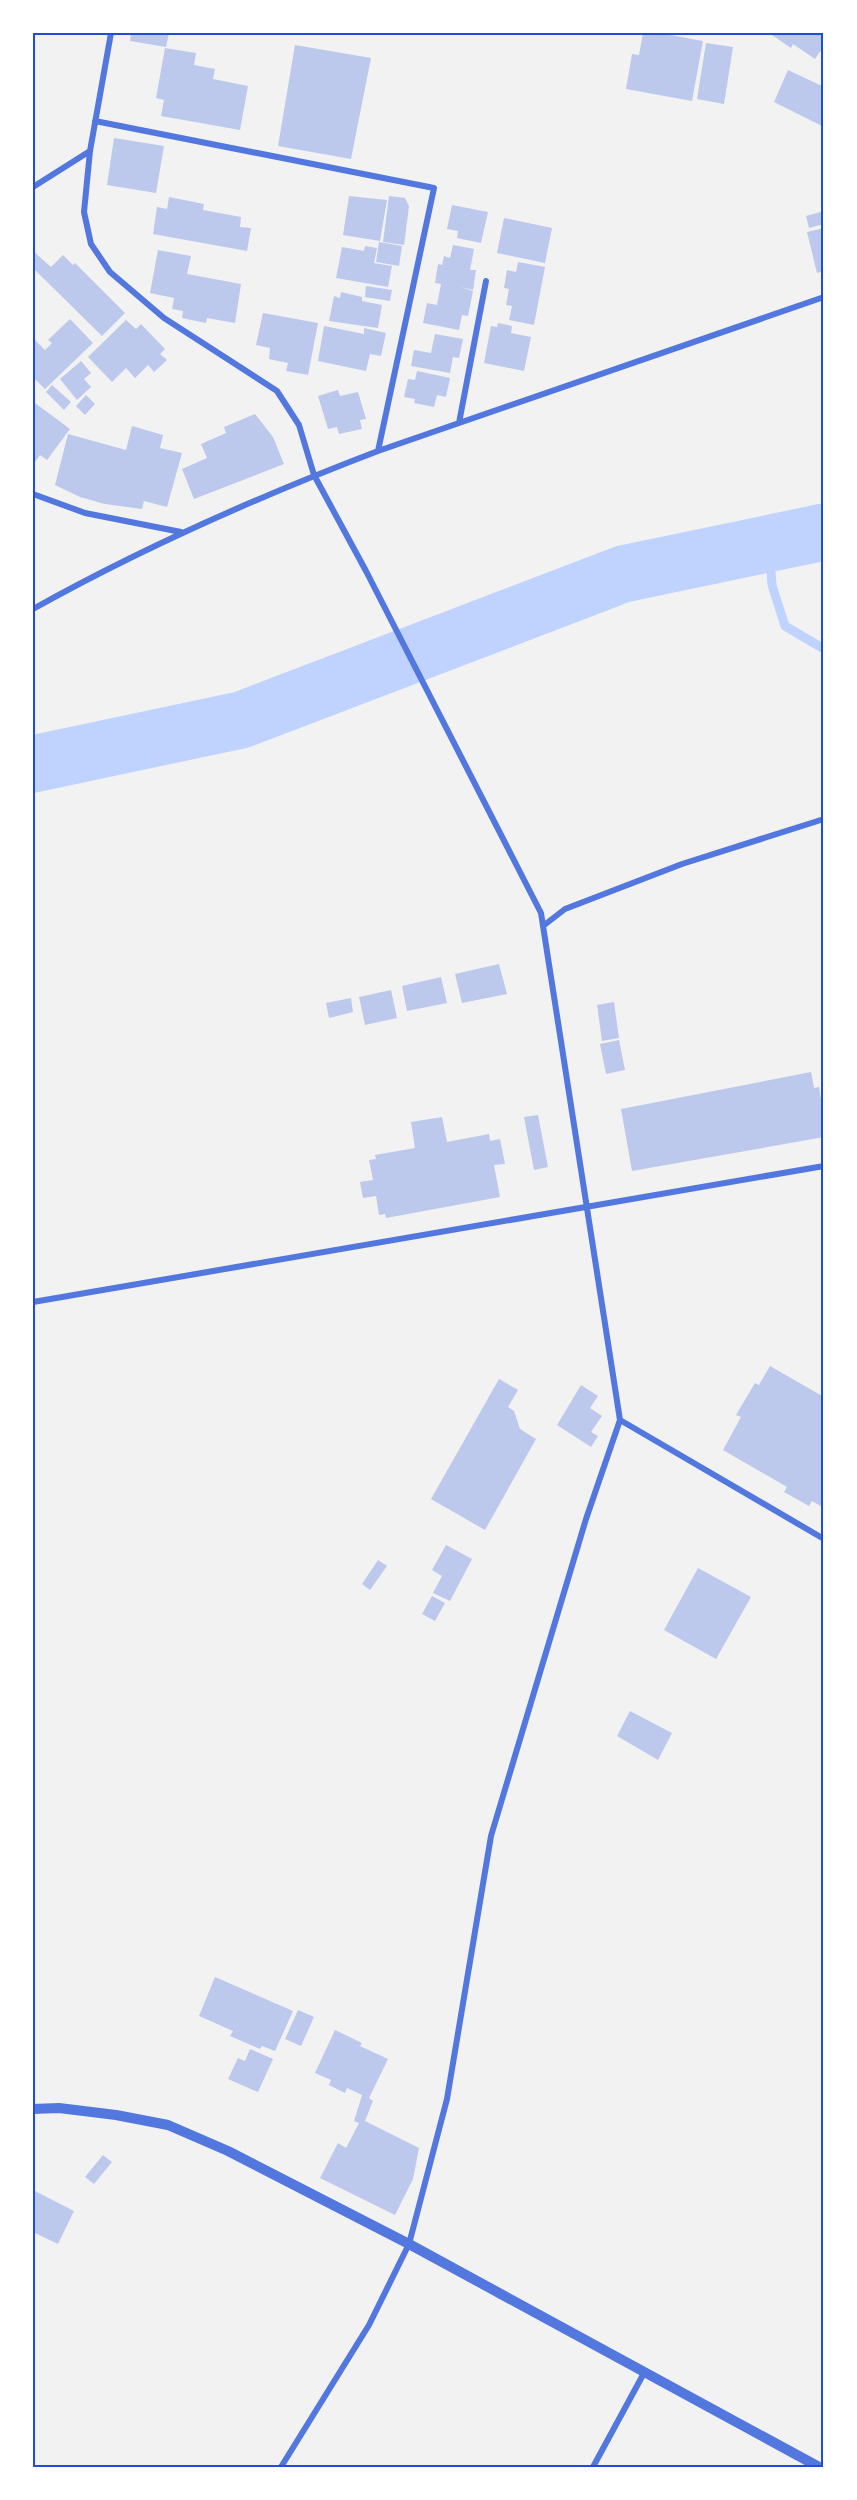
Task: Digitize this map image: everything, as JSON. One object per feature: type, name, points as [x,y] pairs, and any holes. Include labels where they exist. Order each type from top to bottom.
[{"type":"street","points":[[111,33],[90,151],[84,212],[91,244],[110,272],[164,318],[277,391],[299,425],[314,475],[366,571],[541,913],[620,1420],[586,1519],[491,1836],[447,2098],[409,2244],[369,2325],[281,2467]]},
{"type":"street","points":[[95,121],[434,188],[378,451]]},
{"type":"street","points":[[33,187],[90,151]]},
{"type":"street","points":[[459,423],[486,281]]},
{"type":"street","points":[[33,609],[182,532],[314,475],[824,297]]},
{"type":"street","points":[[33,494],[85,513],[182,532]]},
{"type":"street","points":[[543,926],[565,909],[682,864],[824,819]]},
{"type":"street","points":[[33,1302],[824,1166]]},
{"type":"street","points":[[620,1420],[824,1539]]},
{"type":"street","points":[[33,2109],[59,2108],[116,2115],[168,2125],[228,2151],[409,2244],[819,2467]]},
{"type":"street","points":[[593,2467],[644,2373]]},
{"type":"building","points":[[131,33],[169,33],[166,47],[130,41]]},
{"type":"building","points":[[643,33],[659,33],[703,41],[692,101],[626,89],[632,54],[639,55]]},
{"type":"building","points":[[769,33],[824,33],[824,46],[815,59],[793,44],[791,48]]},
{"type":"building","points":[[706,43],[733,47],[724,104],[697,99]]},
{"type":"building","points":[[295,45],[371,58],[351,159],[278,146]]},
{"type":"building","points":[[165,48],[196,53],[194,65],[215,69],[213,79],[248,86],[240,130],[161,116],[164,100],[156,98]]},
{"type":"building","points":[[788,70],[824,87],[824,127],[774,102]]},
{"type":"building","points":[[114,138],[164,146],[156,193],[107,185]]},
{"type":"building","points":[[349,196],[387,200],[380,241],[343,235]]},
{"type":"building","points":[[389,196],[405,198],[409,206],[404,245],[383,242]]},
{"type":"building","points":[[169,197],[204,204],[203,210],[241,217],[240,227],[251,228],[247,251],[153,234],[157,207],[167,209]]},
{"type":"building","points":[[452,205],[488,212],[481,243],[457,238],[458,231],[447,229]]},
{"type":"building","points":[[824,211],[824,224],[809,228],[806,216]]},
{"type":"building","points":[[504,218],[552,228],[545,263],[497,253]]},
{"type":"building","points":[[824,228],[824,271],[817,273],[807,232]]},
{"type":"building","points":[[379,242],[402,246],[399,266],[376,262]]},
{"type":"building","points":[[453,245],[474,249],[470,270],[476,270],[473,290],[461,287],[473,291],[468,316],[462,315],[459,330],[423,323],[427,303],[437,305],[441,284],[435,283],[438,264],[442,265],[444,256],[450,258]]},
{"type":"building","points":[[365,246],[377,248],[374,263],[392,266],[388,287],[336,278],[342,247],[364,251]]},
{"type":"building","points":[[158,250],[191,256],[187,274],[241,284],[235,323],[207,318],[206,323],[182,318],[183,311],[172,309],[174,298],[150,293]]},
{"type":"building","points":[[33,251],[51,267],[63,255],[73,265],[75,263],[125,313],[102,336],[35,270],[33,272]]},
{"type":"building","points":[[518,262],[545,267],[534,325],[509,320],[512,306],[506,305],[509,289],[504,288],[507,270],[516,272]]},
{"type":"building","points":[[366,286],[392,290],[390,301],[365,297]]},
{"type":"building","points":[[341,292],[362,297],[362,301],[382,305],[378,328],[329,321],[334,296],[340,298]]},
{"type":"building","points":[[263,313],[318,323],[308,375],[286,371],[288,363],[269,359],[270,348],[256,345]]},
{"type":"building","points":[[70,319],[93,343],[45,389],[33,377],[33,342],[35,340],[45,350],[52,343],[48,340]]},
{"type":"building","points":[[126,320],[136,329],[141,324],[165,349],[160,354],[167,360],[154,372],[148,365],[135,378],[126,368],[112,382],[88,357]]},
{"type":"building","points":[[498,323],[512,326],[511,333],[531,337],[524,371],[484,363],[491,326],[497,327]]},
{"type":"building","points":[[324,326],[364,334],[364,328],[386,333],[381,356],[370,354],[366,371],[318,361]]},
{"type":"building","points":[[435,334],[463,339],[459,358],[453,357],[450,373],[411,366],[414,350],[431,353]]},
{"type":"building","points":[[81,361],[91,373],[84,379],[91,387],[77,400],[60,379]]},
{"type":"building","points":[[417,371],[450,378],[446,397],[437,395],[434,407],[414,403],[415,399],[404,397],[408,379],[415,380]]},
{"type":"building","points":[[52,385],[71,402],[64,410],[46,392]]},
{"type":"building","points":[[338,390],[340,396],[358,392],[366,419],[360,420],[362,429],[339,434],[337,427],[328,429],[318,396]]},
{"type":"building","points":[[86,395],[95,404],[85,415],[76,406]]},
{"type":"building","points":[[35,403],[70,429],[47,460],[40,455],[33,465],[33,406]]},
{"type":"building","points":[[255,414],[273,437],[284,464],[194,499],[182,469],[207,458],[201,444],[226,433],[224,427]]},
{"type":"building","points":[[132,426],[163,435],[160,448],[182,453],[167,507],[144,501],[142,509],[105,504],[80,497],[55,485],[68,434],[126,450]]},
{"type":"building","points":[[499,964],[507,994],[462,1003],[455,974]]},
{"type":"building","points":[[441,977],[447,1003],[407,1011],[402,986]]},
{"type":"building","points":[[391,990],[397,1018],[365,1025],[359,997]]},
{"type":"building","points":[[351,998],[353,1012],[329,1018],[326,1003]]},
{"type":"building","points":[[614,1002],[619,1038],[602,1041],[597,1005]]},
{"type":"building","points":[[619,1040],[625,1070],[606,1074],[600,1044]]},
{"type":"building","points":[[811,1072],[814,1088],[819,1087],[824,1118],[824,1137],[632,1171],[621,1109]]},
{"type":"building","points":[[538,1115],[548,1167],[534,1170],[524,1117]]},
{"type":"building","points":[[442,1117],[447,1142],[489,1134],[490,1141],[500,1139],[505,1164],[494,1165],[500,1197],[386,1218],[385,1214],[379,1215],[376,1196],[363,1198],[360,1182],[373,1180],[369,1160],[376,1159],[375,1155],[415,1148],[411,1122]]},
{"type":"building","points":[[770,1366],[824,1397],[824,1508],[812,1501],[809,1506],[784,1492],[787,1487],[723,1450],[741,1417],[736,1415],[755,1383],[759,1385]]},
{"type":"building","points":[[499,1379],[518,1390],[508,1407],[514,1411],[520,1429],[536,1439],[485,1530],[431,1499]]},
{"type":"building","points":[[581,1385],[598,1396],[590,1408],[602,1416],[591,1432],[598,1436],[591,1447],[557,1425]]},
{"type":"building","points":[[446,1545],[472,1559],[450,1601],[433,1593],[442,1576],[432,1570]]},
{"type":"building","points":[[378,1560],[387,1566],[370,1590],[362,1584]]},
{"type":"building","points":[[698,1568],[751,1597],[716,1659],[664,1630]]},
{"type":"building","points":[[432,1596],[445,1603],[435,1621],[422,1614]]},
{"type":"building","points":[[630,1711],[672,1733],[658,1760],[617,1736]]},
{"type":"building","points":[[215,1977],[293,2011],[275,2051],[262,2046],[260,2049],[230,2036],[233,2031],[199,2016]]},
{"type":"building","points":[[298,2010],[314,2017],[301,2046],[285,2039]]},
{"type":"building","points":[[335,2030],[362,2043],[360,2046],[388,2059],[369,2098],[373,2101],[365,2121],[419,2148],[413,2179],[395,2215],[320,2178],[338,2143],[346,2148],[359,2123],[354,2121],[362,2095],[347,2088],[345,2093],[329,2085],[331,2080],[315,2073]]},
{"type":"building","points":[[250,2049],[273,2059],[258,2092],[228,2079],[238,2058],[245,2061]]},
{"type":"building","points":[[103,2155],[112,2162],[94,2184],[85,2177]]},
{"type":"building","points":[[33,2190],[74,2211],[58,2244],[33,2232]]},
{"type":"waterway","points":[[33,764],[241,720],[623,574],[824,532]]},
{"type":"waterway","points":[[769,543],[772,585],[785,626],[824,649]]}]
